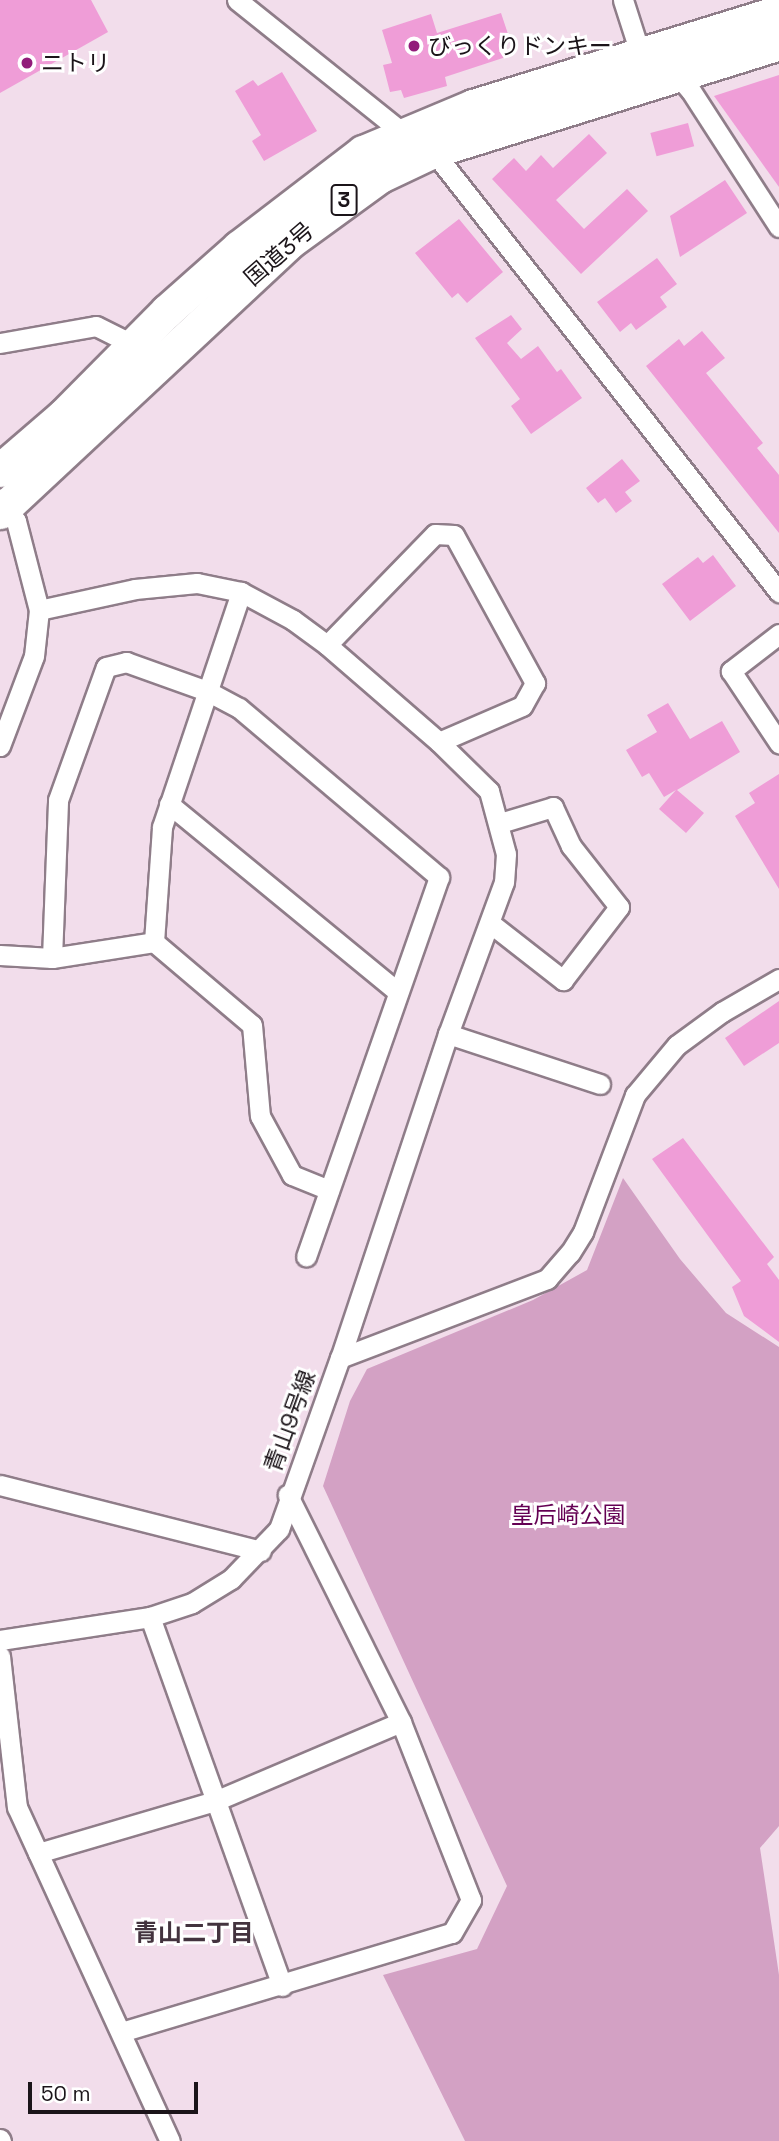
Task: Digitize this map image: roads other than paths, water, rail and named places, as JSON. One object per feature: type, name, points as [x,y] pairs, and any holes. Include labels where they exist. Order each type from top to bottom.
[{"type":"highway","name":"国道3号","points":[[0,470],[64,415],[239,247],[362,152],[402,133],[473,106],[779,12]]},
{"type":"highway","name":"国道3号","points":[[2,506],[288,243],[380,176],[433,151],[779,43]]},
{"type":"street","points":[[237,0],[402,133],[433,151],[779,592]]},
{"type":"street","points":[[623,0],[640,53],[677,75],[779,227]]},
{"type":"street","points":[[0,343],[96,326],[134,345]]},
{"type":"street","points":[[0,746],[34,656],[39,610],[16,521],[2,506]]},
{"type":"street","points":[[327,645],[435,534],[454,535],[535,683],[522,706],[439,742]]},
{"type":"street","points":[[39,610],[135,589],[197,583],[241,592],[293,620],[327,645],[439,742],[489,791],[500,823],[506,854],[504,882],[448,1034],[340,1358]]},
{"type":"street","points":[[154,942],[162,827],[241,592]]},
{"type":"street","points":[[779,634],[731,671],[779,743]]},
{"type":"street","points":[[52,958],[58,800],[106,667],[126,662],[207,691],[239,708],[439,877],[306,1256]]},
{"type":"street","points":[[169,804],[397,991]]},
{"type":"street","points":[[490,923],[563,980],[619,907],[571,846],[553,807],[500,823]]},
{"type":"street","points":[[0,955],[52,958],[154,942],[252,1026],[260,1116],[292,1175],[329,1190]]},
{"type":"street","name":"青山9号線","points":[[0,1640],[150,1617],[192,1603],[231,1579],[261,1551],[279,1529],[288,1495],[340,1358],[547,1279],[570,1254],[583,1233],[602,1176],[635,1095],[677,1045],[722,1012],[779,979]]},
{"type":"street","points":[[448,1034],[600,1084]]},
{"type":"street","points":[[0,1485],[261,1551]]},
{"type":"street","points":[[121,2032],[452,1933],[471,1900],[401,1722],[288,1495]]},
{"type":"street","points":[[150,1617],[282,1986]]},
{"type":"street","points":[[0,1656],[5,1765],[17,1807],[170,2141]]},
{"type":"street","points":[[38,1853],[215,1801],[401,1722]]},
{"type":"place","name":"びっくりドンキー","points":[[414,46]]},
{"type":"place","name":"ニトリ","points":[[27,63]]},
{"type":"district","name":"青山二丁目","points":[[194,1933]]},
{"type":"park label","name":"皇后崎公園","points":[[568,1515]]}]
